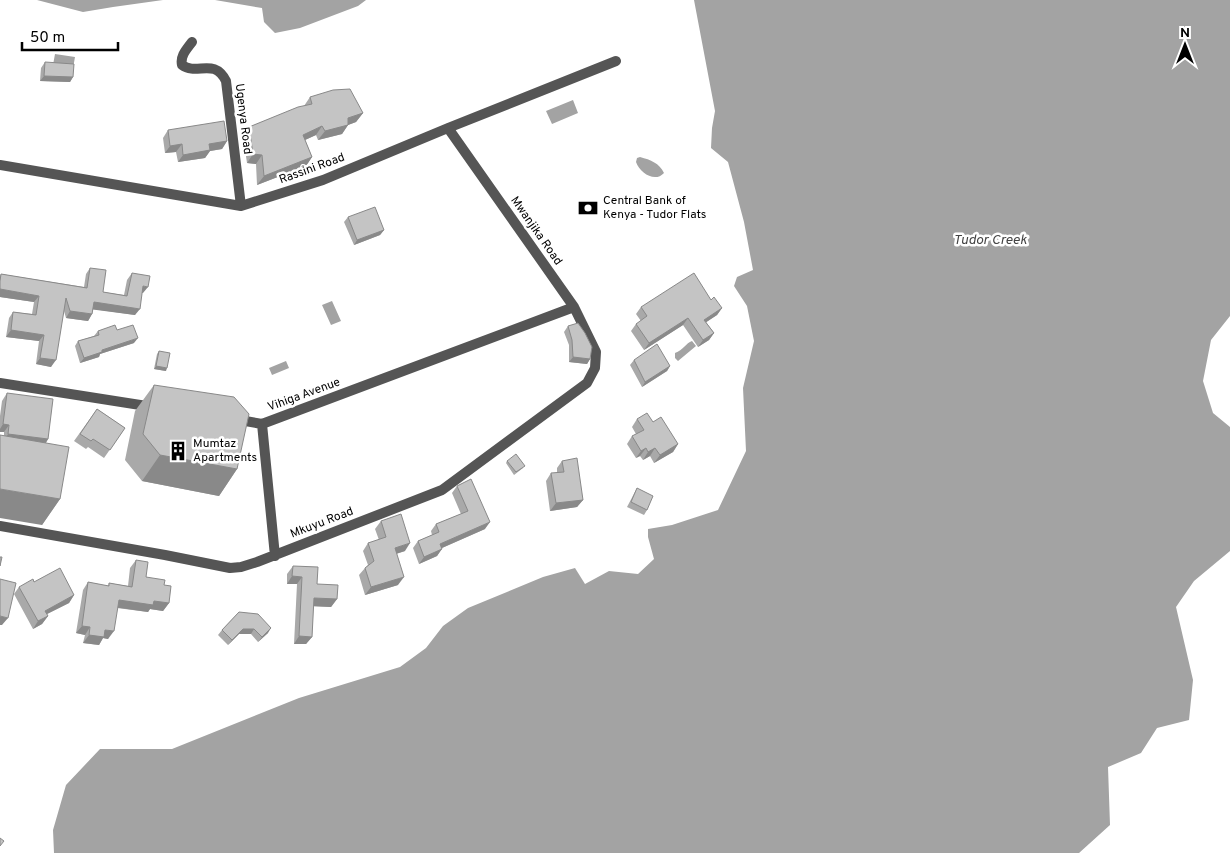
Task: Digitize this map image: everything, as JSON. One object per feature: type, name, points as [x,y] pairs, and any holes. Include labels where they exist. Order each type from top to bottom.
[{"type":"street","name":"Ugenya Road","points":[[192,42],[183,55],[182,65],[186,68],[218,70],[226,81],[241,206]]},
{"type":"street","name":"Rassini Road","points":[[0,166],[241,206],[324,180],[616,60]]},
{"type":"street","name":"Mwanjika Road","points":[[448,128],[574,307],[596,352]]},
{"type":"street","name":"Vihiga Avenue","points":[[223,418],[262,424],[574,307]]},
{"type":"street","name":"Mkuyu Road","points":[[0,526],[230,568],[241,567],[275,556],[442,490],[586,382],[595,368],[596,352]]},
{"type":"street","points":[[0,383],[165,409]]},
{"type":"street","points":[[262,424],[275,556]]},
{"type":"water","points":[[37,0],[163,0],[83,12]]},
{"type":"water","points":[[215,0],[366,0],[358,6],[300,28],[275,33],[264,22],[262,8]]},
{"type":"water","name":"Tudor Creek","points":[[694,0],[1230,0],[1230,316],[1211,340],[1203,381],[1213,413],[1230,427],[1230,551],[1194,581],[1176,607],[1193,680],[1189,720],[1157,728],[1141,753],[1108,767],[1110,825],[1079,853],[54,853],[53,830],[66,785],[100,749],[172,749],[299,698],[400,667],[426,648],[443,626],[468,608],[543,577],[575,568],[585,584],[609,571],[638,574],[654,559],[648,537],[648,529],[672,525],[718,510],[746,451],[743,388],[754,341],[747,306],[734,286],[737,277],[753,270],[744,222],[728,162],[711,148],[715,111]]},
{"type":"water","points":[[55,54],[75,57],[73,68],[53,65]]},
{"type":"water","points":[[573,100],[578,113],[552,124],[546,111]]},
{"type":"water","points":[[640,157],[654,162],[664,173],[660,176],[652,177],[644,173],[636,162],[637,158]]},
{"type":"water","points":[[332,301],[341,321],[331,325],[322,305]]},
{"type":"water","points":[[692,341],[696,346],[678,361],[675,358],[675,353]]},
{"type":"water","points":[[286,361],[289,368],[272,375],[269,368]]},
{"type":"building","points":[[45,62],[74,64],[73,77],[44,76]]},
{"type":"building","points":[[350,89],[363,113],[348,118],[348,125],[325,131],[322,126],[303,135],[312,157],[264,176],[262,155],[253,154],[249,127],[298,107],[312,104],[310,97],[333,90]]},
{"type":"building","points":[[224,121],[227,141],[209,144],[210,150],[183,155],[182,144],[170,146],[168,130]]},
{"type":"building","points":[[375,207],[384,230],[357,240],[348,217]]},
{"type":"building","points":[[90,268],[106,270],[103,292],[127,296],[132,273],[150,276],[148,287],[143,286],[140,309],[94,302],[92,314],[70,311],[66,298],[56,360],[40,358],[44,335],[11,330],[13,312],[36,315],[39,296],[0,289],[1,274],[87,288]]},
{"type":"building","points":[[694,273],[711,300],[714,297],[722,308],[704,320],[714,333],[703,340],[688,318],[649,343],[636,324],[647,316],[641,307]]},
{"type":"building","points":[[578,323],[592,347],[590,359],[573,357],[572,340],[568,326]]},
{"type":"building","points":[[115,325],[117,330],[133,325],[138,338],[84,358],[78,341],[99,335],[98,331]]},
{"type":"building","points":[[657,344],[670,366],[645,382],[634,360]]},
{"type":"building","points":[[159,351],[170,353],[167,368],[156,366]]},
{"type":"building","points":[[154,385],[234,397],[249,414],[237,469],[160,455],[143,434]]},
{"type":"building","points":[[7,393],[53,399],[48,439],[8,434],[9,425],[3,424]]},
{"type":"building","points":[[97,409],[125,428],[110,450],[93,439],[91,441],[80,434]]},
{"type":"building","points":[[647,413],[653,422],[661,417],[678,444],[660,455],[655,448],[648,452],[646,448],[641,451],[632,436],[644,430],[637,419]]},
{"type":"building","points":[[0,435],[69,447],[60,499],[0,489]]},
{"type":"building","points":[[516,454],[525,466],[516,472],[507,461]]},
{"type":"building","points":[[577,458],[583,500],[556,503],[551,473],[564,472],[562,461]]},
{"type":"building","points":[[471,479],[490,522],[440,544],[442,549],[424,557],[418,541],[439,532],[436,524],[468,511],[457,486]]},
{"type":"building","points":[[637,488],[653,496],[647,510],[631,502]]},
{"type":"building","points":[[401,514],[410,543],[395,548],[404,577],[371,587],[365,568],[374,561],[368,543],[386,537],[381,521]]},
{"type":"building","points":[[136,560],[148,562],[146,577],[165,580],[164,585],[171,586],[169,603],[154,601],[153,605],[119,600],[114,631],[105,630],[104,637],[89,635],[90,627],[82,626],[88,582],[109,586],[109,583],[132,587]]},
{"type":"building","points":[[293,566],[318,567],[317,584],[338,585],[337,599],[314,598],[312,637],[299,636],[302,577],[292,576]]},
{"type":"building","points":[[60,568],[74,595],[45,611],[48,616],[38,621],[19,587],[33,579],[34,582]]},
{"type":"building","points":[[0,579],[16,583],[8,618],[0,616]]},
{"type":"building","points":[[239,612],[258,614],[271,628],[262,637],[254,629],[243,629],[232,640],[222,630]]},
{"type":"building","points":[[0,838],[4,841],[0,846]]},
{"type":"place","name":"Central Bank of Kenya - Tudor Flats","points":[[588,208]]},
{"type":"place","name":"Mumtaz Apartments","points":[[178,451]]}]
